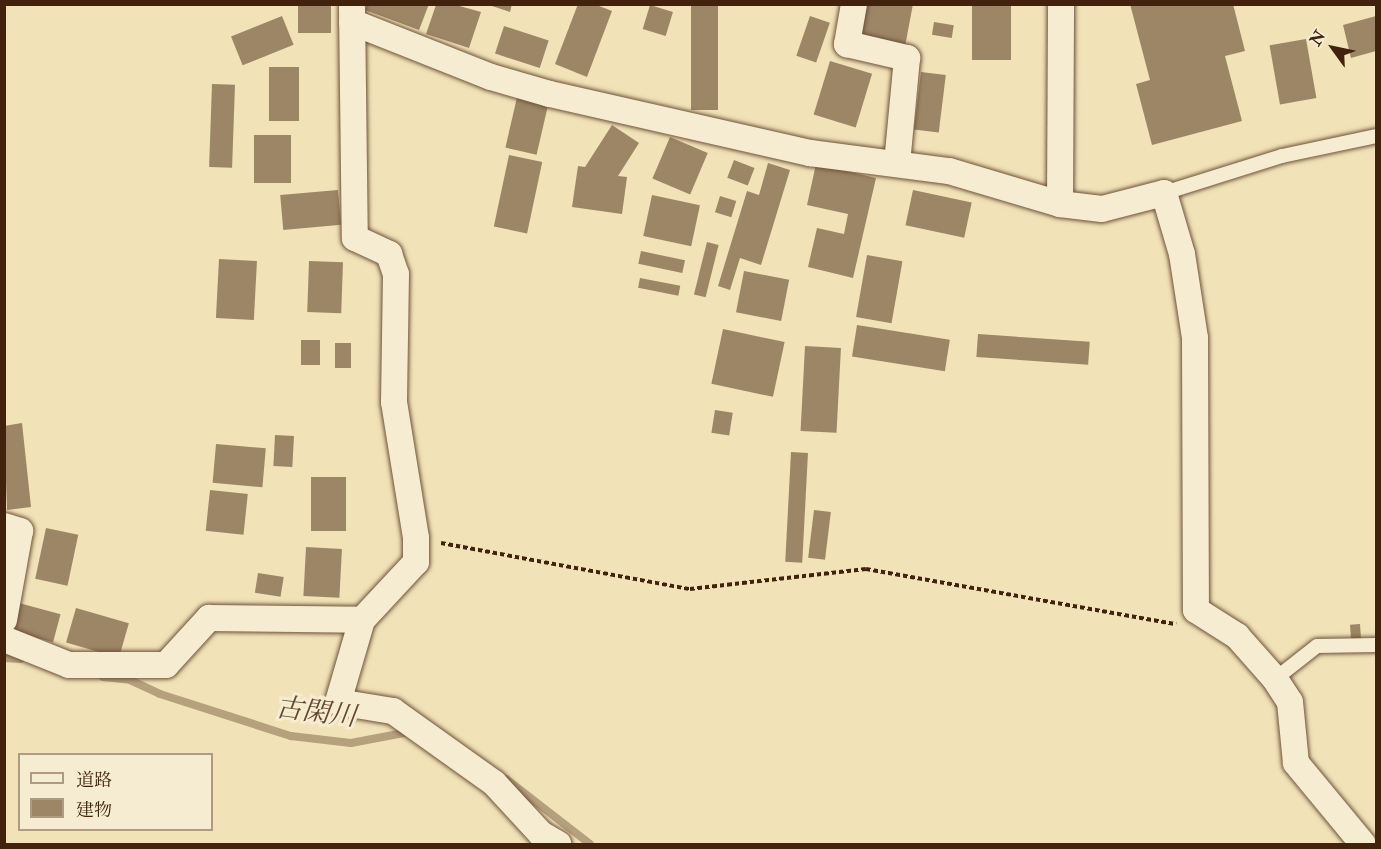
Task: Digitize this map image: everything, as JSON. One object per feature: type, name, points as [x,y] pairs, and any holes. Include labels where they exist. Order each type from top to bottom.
[{"type":"street","points":[[854,4],[847,44],[907,58],[897,164]]},
{"type":"street","points":[[1059,204],[1061,4]]},
{"type":"street","points":[[558,844],[542,834],[494,783],[393,711],[338,702],[362,620],[416,562],[416,538],[394,402],[396,274],[389,254],[355,238],[352,13],[490,77],[550,94],[810,153],[949,171],[1059,204],[1102,209],[1164,193],[1182,254],[1195,338],[1196,610],[1237,636],[1275,680],[1290,702],[1296,763],[1363,844]]},
{"type":"street","points":[[4,526],[20,531],[4,620]]},
{"type":"street","points":[[4,639],[69,665],[166,665],[209,618],[362,620]]},
{"type":"lane","points":[[1164,193],[1282,156],[1377,136]]},
{"type":"lane","points":[[1275,680],[1317,646],[1377,645]]},
{"type":"path","points":[[416,538],[690,588],[866,569],[1182,625]]},
{"type":"building","points":[[298,4],[331,4],[331,33],[298,33]]},
{"type":"building","points":[[367,4],[429,4],[419,30],[365,10]]},
{"type":"building","points":[[486,4],[512,4],[510,12]]},
{"type":"building","points":[[578,4],[594,4],[612,11],[587,77],[555,64]]},
{"type":"building","points":[[691,4],[718,4],[718,110],[691,110]]},
{"type":"building","points":[[866,4],[913,4],[904,52],[858,42]]},
{"type":"building","points":[[972,4],[1011,4],[1011,60],[972,60]]},
{"type":"building","points":[[1130,4],[1233,4],[1245,51],[1225,56],[1242,121],[1152,145],[1136,84],[1150,80]]},
{"type":"building","points":[[436,5],[456,5],[481,12],[469,48],[426,34]]},
{"type":"building","points":[[650,5],[673,12],[666,36],[643,29]]},
{"type":"building","points":[[282,16],[294,45],[243,65],[231,37]]},
{"type":"building","points":[[810,16],[830,23],[816,63],[796,56]]},
{"type":"building","points":[[1376,16],[1376,51],[1351,58],[1343,25]]},
{"type":"building","points":[[934,22],[954,25],[952,38],[932,35]]},
{"type":"building","points":[[504,26],[549,41],[540,68],[495,54]]},
{"type":"building","points":[[1306,39],[1316,98],[1280,105],[1270,45]]},
{"type":"building","points":[[830,61],[872,74],[856,127],[814,115]]},
{"type":"building","points":[[269,67],[299,67],[299,121],[269,121]]},
{"type":"building","points":[[921,72],[946,75],[939,133],[914,130]]},
{"type":"building","points":[[212,84],[235,85],[232,168],[209,167]]},
{"type":"building","points":[[518,93],[549,100],[537,155],[505,148]]},
{"type":"building","points":[[612,125],[639,143],[618,176],[627,177],[622,214],[572,207],[578,166],[585,167]]},
{"type":"building","points":[[254,135],[291,135],[291,183],[254,183]]},
{"type":"building","points":[[670,137],[708,153],[690,194],[652,178]]},
{"type":"building","points":[[509,155],[542,162],[527,233],[494,226]]},
{"type":"building","points":[[734,160],[755,168],[748,186],[727,178]]},
{"type":"building","points":[[768,163],[790,170],[761,265],[740,258],[730,290],[718,286],[747,191],[759,195]]},
{"type":"building","points":[[816,164],[876,178],[853,278],[808,267],[817,228],[844,234],[848,214],[807,205]]},
{"type":"building","points":[[338,190],[341,225],[283,230],[280,195]]},
{"type":"building","points":[[913,190],[972,202],[964,238],[906,225]]},
{"type":"building","points":[[652,195],[700,205],[691,246],[643,236]]},
{"type":"building","points":[[720,196],[736,201],[731,217],[715,212]]},
{"type":"building","points":[[707,242],[719,245],[706,297],[694,294]]},
{"type":"building","points":[[641,251],[685,260],[682,273],[638,264]]},
{"type":"building","points":[[867,255],[902,261],[892,323],[856,317]]},
{"type":"building","points":[[219,259],[257,261],[254,320],[216,318]]},
{"type":"building","points":[[309,261],[343,262],[341,313],[307,312]]},
{"type":"building","points":[[744,271],[789,280],[781,321],[736,312]]},
{"type":"building","points":[[640,278],[680,286],[678,296],[638,288]]},
{"type":"building","points":[[857,325],[950,340],[945,371],[852,357]]},
{"type":"building","points":[[723,329],[785,342],[773,397],[711,384]]},
{"type":"building","points":[[978,334],[1090,342],[1088,365],[976,357]]},
{"type":"building","points":[[301,340],[320,340],[320,365],[301,365]]},
{"type":"building","points":[[335,343],[351,343],[351,368],[335,368]]},
{"type":"building","points":[[805,346],[841,348],[837,433],[801,431]]},
{"type":"building","points":[[715,410],[733,413],[729,436],[711,433]]},
{"type":"building","points":[[22,423],[31,507],[7,510],[4,426]]},
{"type":"building","points":[[275,435],[294,436],[292,467],[273,466]]},
{"type":"building","points":[[216,444],[266,448],[262,487],[213,483]]},
{"type":"building","points":[[791,452],[808,453],[802,563],[785,562]]},
{"type":"building","points":[[311,477],[346,477],[346,531],[311,531]]},
{"type":"building","points":[[210,490],[248,494],[244,535],[206,531]]},
{"type":"building","points":[[814,510],[831,512],[825,560],[808,558]]},
{"type":"building","points":[[46,528],[78,535],[67,586],[35,579]]},
{"type":"building","points":[[306,547],[342,549],[339,598],[303,596]]},
{"type":"building","points":[[258,573],[284,577],[281,597],[255,593]]},
{"type":"building","points":[[19,603],[61,614],[53,642],[11,631]]},
{"type":"building","points":[[76,608],[129,623],[119,658],[66,643]]},
{"type":"building","points":[[1360,624],[1361,639],[1351,640],[1350,625]]},
{"type":"waterway","name":"古閑川","points":[[4,658],[21,659]]},
{"type":"waterway","name":"古閑川","points":[[103,677],[130,680],[160,694],[291,736],[351,743],[409,732]]},
{"type":"waterway","name":"古閑川","points":[[506,779],[590,844]]}]
